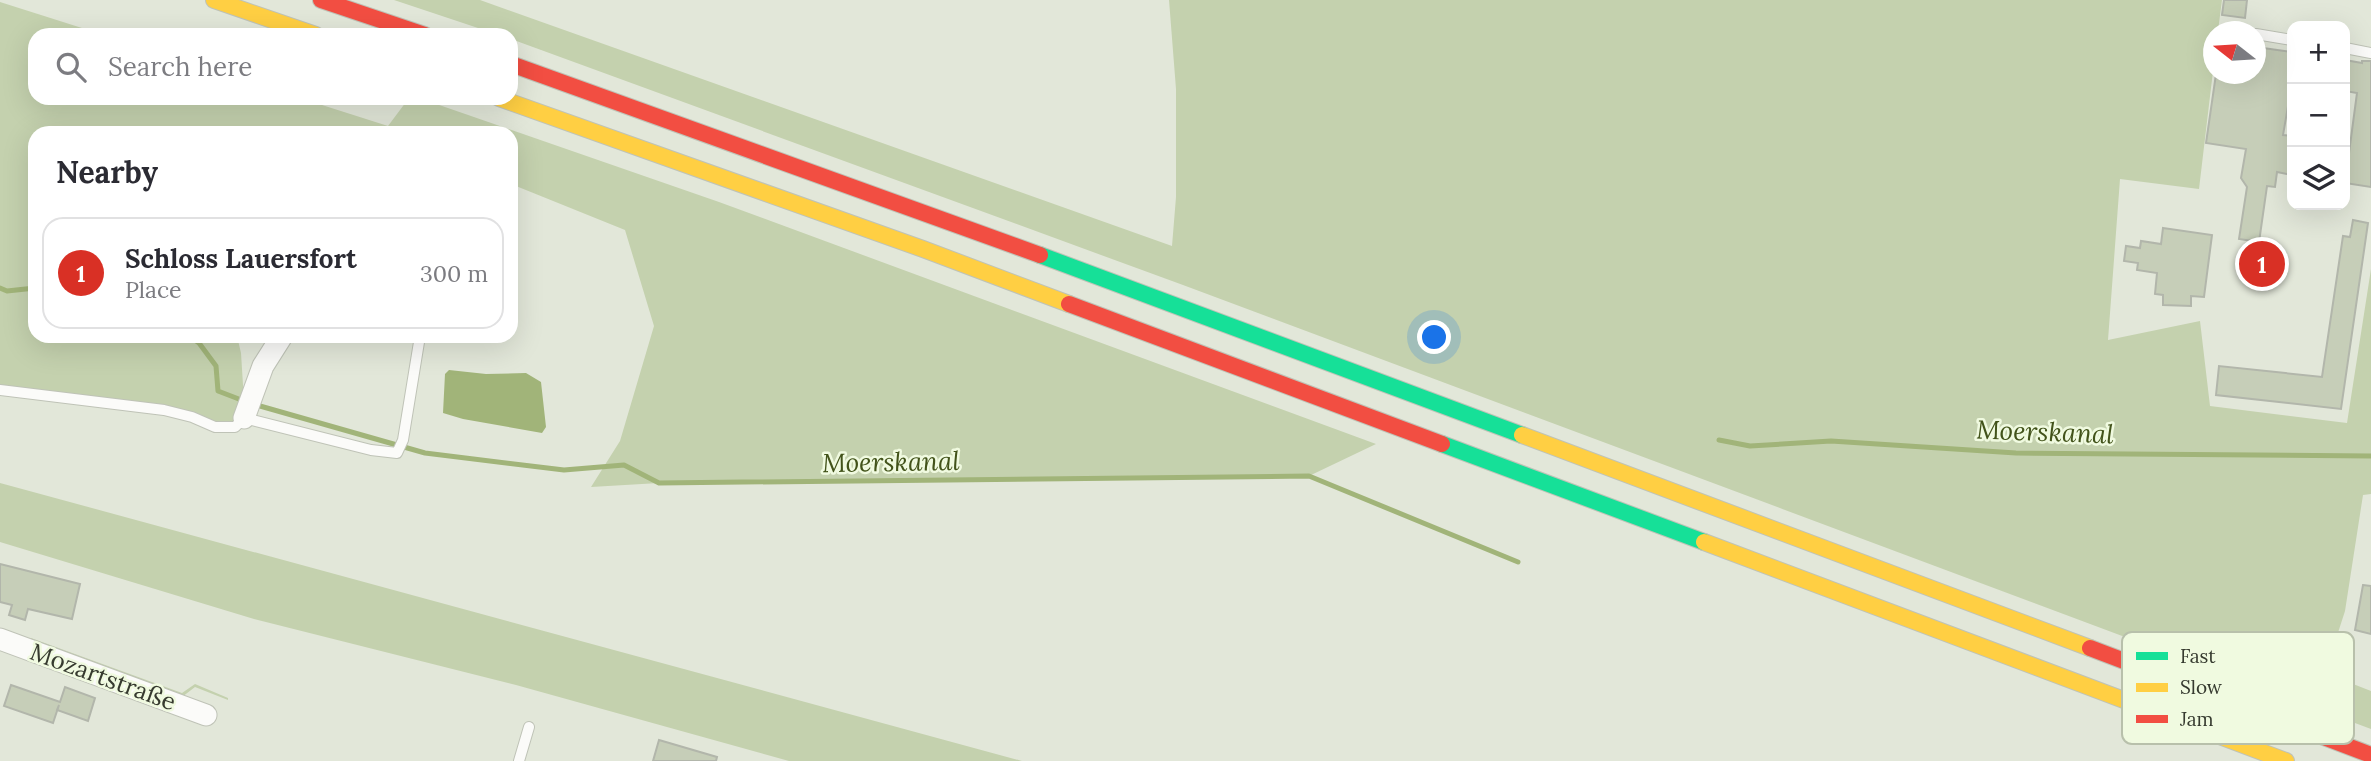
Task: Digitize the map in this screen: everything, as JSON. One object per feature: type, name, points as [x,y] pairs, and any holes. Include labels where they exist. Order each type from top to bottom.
[{"type":"highway","points":[[214,0],[296,28]]},
{"type":"highway","points":[[321,0],[404,28]]},
{"type":"highway","points":[[518,67],[938,217],[2122,661]]},
{"type":"highway","points":[[518,105],[923,249],[2122,699]]},
{"type":"highway","points":[[2241,744],[2286,761]]},
{"type":"highway","points":[[2342,744],[2371,755]]},
{"type":"street","points":[[244,418],[262,366],[277,343]]},
{"type":"street","name":"Mozartstraße","points":[[0,639],[206,715]]},
{"type":"lane","points":[[2266,36],[2287,39]]},
{"type":"lane","points":[[2350,49],[2371,52]]},
{"type":"lane","points":[[0,390],[164,410],[192,417],[215,427],[235,427],[244,418],[371,450],[397,453],[403,440],[419,343]]},
{"type":"lane","points":[[519,761],[529,727]]},
{"type":"shaded area","points":[[394,0],[480,0],[1172,246],[1176,197],[1176,89],[1169,0],[2222,0],[2219,21],[2203,21],[2203,84],[2211,84],[2199,189],[2120,179],[2108,340],[2200,321],[2210,406],[2347,423],[2371,269],[2371,494],[2363,495],[2345,611],[2338,632],[2122,632],[2122,636],[1183,285],[518,42],[518,28],[478,28]]},
{"type":"shaded area","points":[[0,2],[82,28],[28,28],[28,105],[322,105],[388,126],[28,126],[28,343],[239,343],[244,401],[235,427],[193,418],[0,390]]},
{"type":"shaded area","points":[[404,105],[439,105],[500,126],[388,126]]},
{"type":"shaded area","points":[[518,132],[719,202],[1376,444],[1309,476],[659,483],[591,487],[620,441],[654,326],[625,230],[518,187]]},
{"type":"shaded area","points":[[449,370],[486,374],[526,373],[541,382],[546,427],[542,433],[443,413],[445,374]]},
{"type":"shaded area","points":[[0,483],[1022,761],[789,761],[516,685],[254,619],[0,542]]},
{"type":"shaded area","points":[[31,638],[182,693],[195,684],[228,700],[195,687],[182,697],[30,641]]},
{"type":"shaded area","points":[[2354,684],[2371,691],[2371,729],[2354,723]]},
{"type":"building","points":[[2224,0],[2247,0],[2245,18],[2222,15]]},
{"type":"building","points":[[2266,48],[2287,51],[2287,112],[2283,135],[2287,135],[2287,174],[2277,172],[2275,187],[2267,186],[2259,242],[2239,239],[2247,187],[2241,178],[2246,149],[2206,143],[2215,84],[2266,84]]},
{"type":"building","points":[[2350,61],[2371,61],[2371,187],[2350,184],[2350,146],[2357,93],[2350,92]]},
{"type":"building","points":[[2353,220],[2368,223],[2341,409],[2216,395],[2219,366],[2322,377],[2343,236],[2350,237]]},
{"type":"building","points":[[2163,228],[2212,235],[2204,297],[2191,296],[2191,306],[2163,305],[2163,295],[2155,294],[2157,273],[2137,270],[2138,263],[2124,261],[2126,246],[2140,248],[2141,241],[2161,244]]},
{"type":"building","points":[[0,564],[80,584],[72,619],[28,609],[25,620],[9,615],[12,605],[0,602]]},
{"type":"building","points":[[2363,585],[2371,586],[2371,634],[2355,630]]},
{"type":"building","points":[[11,685],[60,702],[65,687],[95,698],[88,721],[57,710],[53,723],[4,706]]},
{"type":"building","points":[[659,740],[717,757],[716,761],[653,761]]},
{"type":"waterway","name":"Moerskanal","points":[[0,288],[7,291],[28,289]]},
{"type":"waterway","name":"Moerskanal","points":[[199,343],[216,366],[218,391],[244,401]]},
{"type":"waterway","name":"Moerskanal","points":[[260,406],[425,453],[564,470],[624,465],[659,483],[1309,476],[1518,562]]},
{"type":"waterway","name":"Moerskanal","points":[[1719,440],[1750,446],[1831,441],[2016,453],[2371,456]]},
{"type":"traffic: fast","points":[[1040,255],[1522,435]]},
{"type":"traffic: fast","points":[[1442,444],[1704,542]]},
{"type":"traffic: slow","points":[[214,0],[296,28]]},
{"type":"traffic: slow","points":[[518,105],[1069,304]]},
{"type":"traffic: slow","points":[[1522,435],[2090,648]]},
{"type":"traffic: slow","points":[[1704,542],[2122,699]]},
{"type":"traffic: slow","points":[[2241,744],[2286,761]]},
{"type":"traffic: jam","points":[[321,0],[404,28]]},
{"type":"traffic: jam","points":[[518,67],[1040,255]]},
{"type":"traffic: jam","points":[[1069,304],[1442,444]]},
{"type":"traffic: jam","points":[[2090,648],[2122,660]]},
{"type":"traffic: jam","points":[[2342,744],[2371,755]]},
{"type":"place","name":"Schloss Lauersfort","points":[[2262,264]]}]
